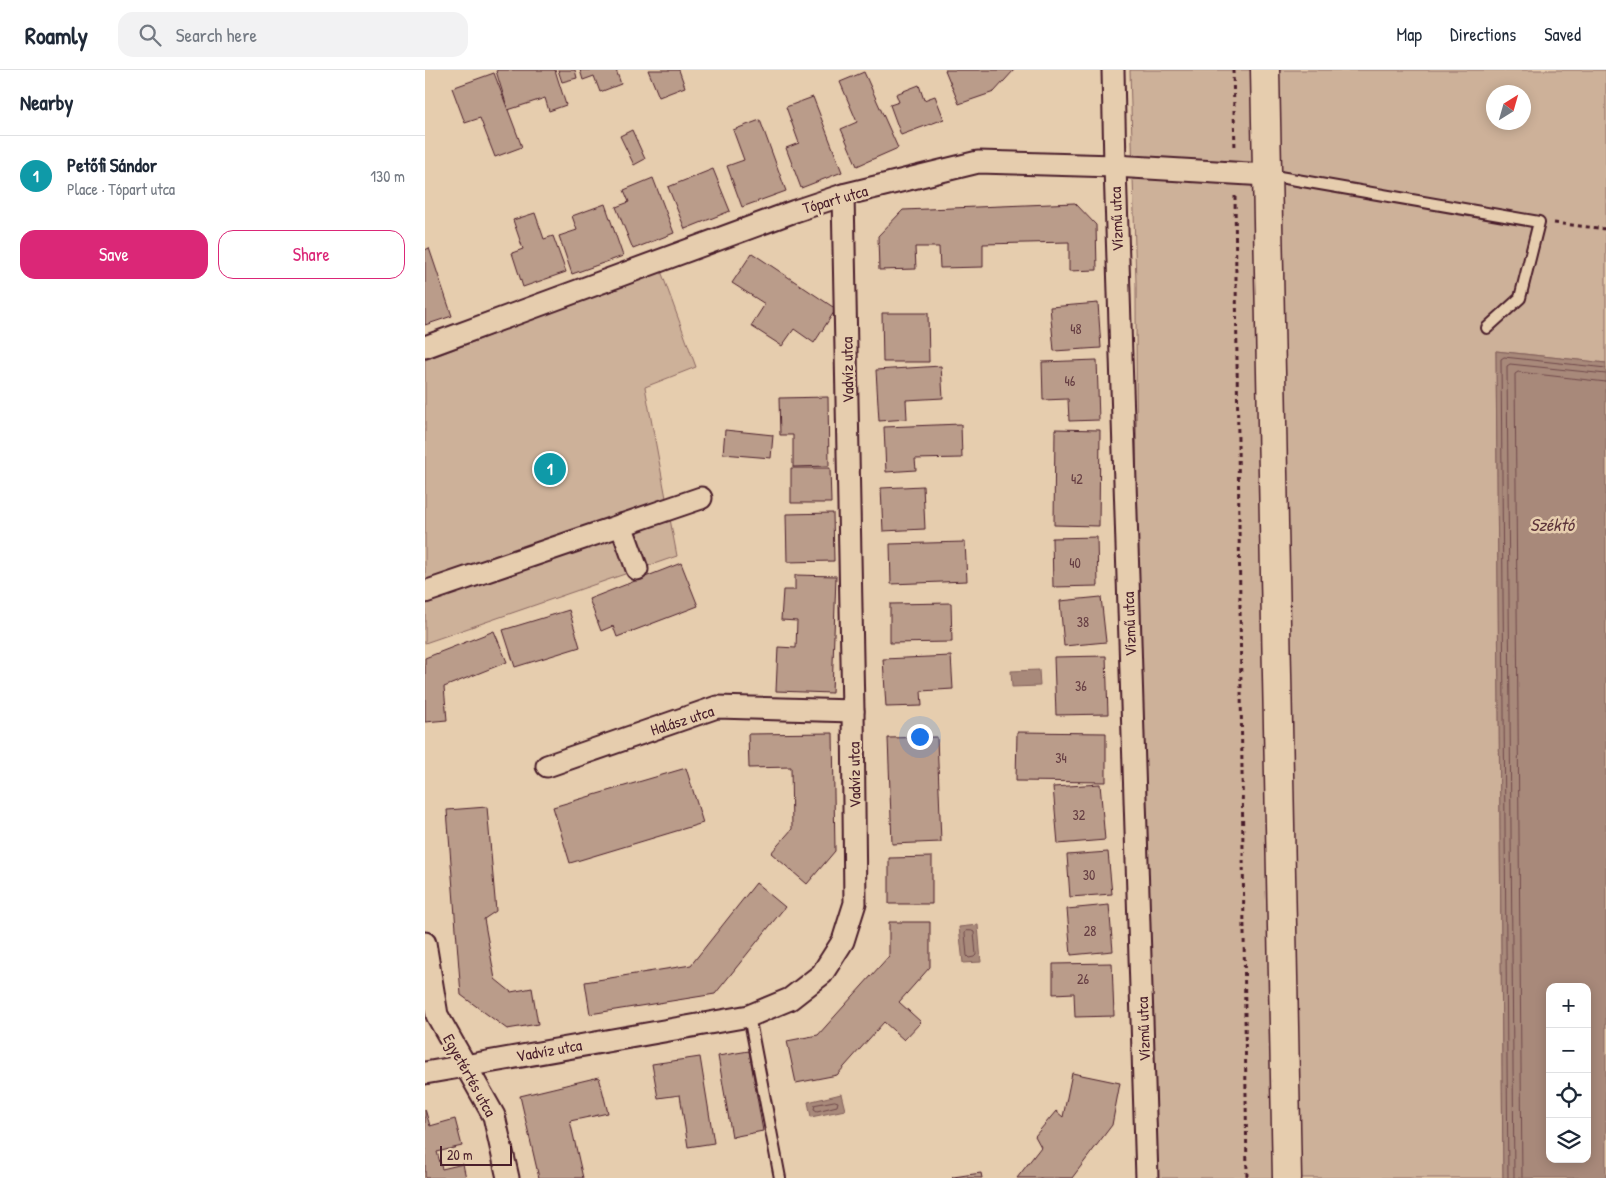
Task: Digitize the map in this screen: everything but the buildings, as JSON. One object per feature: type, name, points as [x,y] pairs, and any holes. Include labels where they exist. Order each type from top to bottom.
[{"type":"main road","points":[[1265,70],[1287,1178]]},
{"type":"street","name":"Vízmű utca","points":[[1113,70],[1147,1178]]},
{"type":"street","name":"Tópart utca","points":[[425,347],[795,211],[843,195],[978,162],[1115,166],[1266,175]]},
{"type":"street","name":"Vadvíz utca","points":[[425,1072],[749,1016],[791,999],[822,974],[843,941],[855,903],[843,195]]},
{"type":"street","points":[[425,592],[701,498]]},
{"type":"street","points":[[621,525],[637,569]]},
{"type":"street","name":"Halász utca","points":[[547,766],[717,707],[853,710]]},
{"type":"street","name":"Egyetértés utca","points":[[425,943],[437,1014],[494,1116],[508,1178]]},
{"type":"lane","points":[[1266,175],[1539,222],[1520,298],[1487,328]]},
{"type":"lane","points":[[749,1016],[780,1178]]},
{"type":"path","points":[[1233,70],[1247,1178]]},
{"type":"path","points":[[1539,222],[1606,229]]},
{"type":"shaded area","points":[[1130,70],[1606,70],[1606,363],[1496,351],[1503,1178],[1138,1178],[1136,283]]},
{"type":"shaded area","points":[[661,271],[696,367],[645,387],[677,556],[425,643],[425,360]]},
{"type":"water","name":"Széktó","points":[[1496,351],[1606,363],[1606,1178],[1503,1178]]},
{"type":"water","points":[[1039,670],[1040,686],[1012,687],[1011,671]]},
{"type":"water","points":[[978,925],[981,962],[963,963],[959,927]]},
{"type":"water","points":[[841,1094],[845,1110],[811,1117],[808,1102]]},
{"type":"place","name":"Petőfi Sándor","points":[[550,469]]}]
